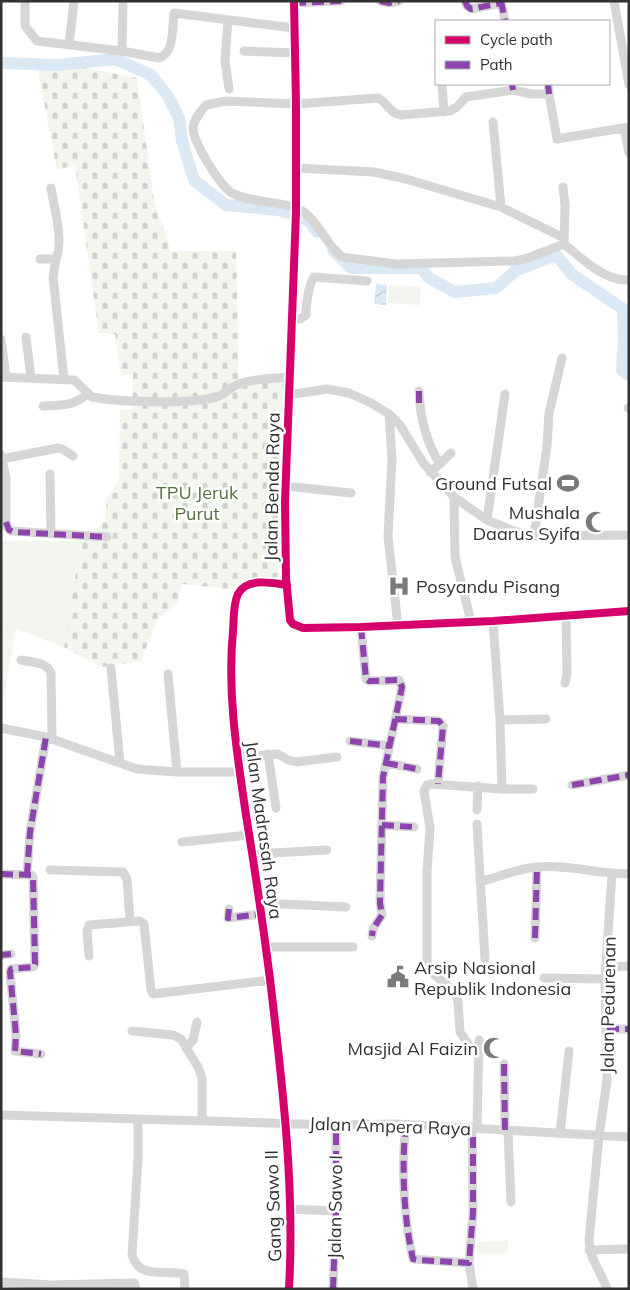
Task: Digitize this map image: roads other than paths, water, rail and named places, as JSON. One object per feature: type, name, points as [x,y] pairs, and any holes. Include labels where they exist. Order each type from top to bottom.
[{"type":"street","points":[[25,1],[24,24],[35,40],[39,42],[122,51],[159,58],[163,57],[169,50],[174,13],[294,28]]},
{"type":"street","points":[[69,45],[74,1]]},
{"type":"street","points":[[294,2],[341,1]]},
{"type":"street","points":[[380,1],[389,3],[399,1]]},
{"type":"street","points":[[465,1],[471,9],[501,2],[505,20]]},
{"type":"street","points":[[614,1],[629,85]]},
{"type":"street","name":"Jalan Benda Raya","points":[[294,2],[296,214],[286,486],[287,584],[291,622],[296,626],[304,628],[398,626],[629,611]]},
{"type":"street","points":[[122,5],[122,51]]},
{"type":"street","points":[[228,20],[225,61],[230,89]]},
{"type":"street","points":[[244,51],[295,53]]},
{"type":"street","points":[[442,85],[444,112]]},
{"type":"street","points":[[548,85],[557,139],[626,127],[629,153]]},
{"type":"street","points":[[549,94],[531,94],[513,87],[469,96],[464,98],[454,109],[444,112],[398,115],[394,114],[378,98],[296,104],[226,101],[205,106],[194,122],[194,134],[198,145],[226,189],[234,194],[296,214],[308,216],[337,253],[345,258],[396,264],[514,261],[525,259],[564,241]]},
{"type":"street","points":[[493,122],[501,207]]},
{"type":"street","points":[[296,168],[382,174],[406,179],[501,207],[564,241],[586,262],[613,279],[629,280]]},
{"type":"street","points":[[563,187],[565,205],[564,241]]},
{"type":"street","points":[[51,188],[59,241],[53,278],[64,379]]},
{"type":"street","points":[[40,259],[56,258]]},
{"type":"street","points":[[293,279],[311,280],[316,277],[367,281]]},
{"type":"street","points":[[291,319],[300,319],[306,315],[306,302],[311,280]]},
{"type":"street","points":[[26,337],[31,378]]},
{"type":"street","points":[[1,339],[4,377],[75,381],[87,394],[103,399],[196,400],[220,396],[231,387],[242,382],[289,377]]},
{"type":"street","points":[[534,536],[550,413],[562,358]]},
{"type":"street","points":[[288,395],[316,390],[336,390],[360,397],[389,414],[400,425],[430,472],[454,497],[487,520],[514,531],[534,536],[629,535]]},
{"type":"street","points":[[419,391],[419,407],[424,429],[430,447],[440,464]]},
{"type":"street","points":[[43,406],[73,404],[80,401],[87,394]]},
{"type":"street","points":[[487,520],[505,394]]},
{"type":"street","points":[[389,414],[392,459],[388,538],[398,626]]},
{"type":"street","points":[[73,456],[61,448],[2,457],[6,478],[7,527],[14,532],[107,536]]},
{"type":"street","points":[[430,472],[451,453]]},
{"type":"street","points":[[50,474],[51,534]]},
{"type":"street","points":[[286,486],[350,493]]},
{"type":"street","points":[[454,497],[455,558],[471,622]]},
{"type":"street","name":"Jalan Madrasah Raya","points":[[285,1122],[266,947],[231,701],[230,657],[237,598],[242,589],[256,582],[287,584]]},
{"type":"street","points":[[565,683],[567,674],[566,615]]},
{"type":"street","points":[[494,621],[502,789]]},
{"type":"street","points":[[361,627],[366,679],[369,681],[398,680],[401,682],[402,687],[383,777],[380,903],[382,915],[373,929],[372,936]]},
{"type":"street","points":[[21,660],[48,666],[51,673],[49,738],[30,832],[27,875]]},
{"type":"street","points":[[111,668],[120,763]]},
{"type":"street","points":[[168,674],[177,772]]},
{"type":"street","points":[[396,719],[439,721],[441,723],[438,784]]},
{"type":"street","points":[[500,720],[546,719]]},
{"type":"street","points":[[1,728],[49,738],[148,771],[240,772]]},
{"type":"street","points":[[350,741],[390,746]]},
{"type":"street","points":[[268,754],[276,808]]},
{"type":"street","points":[[238,758],[278,754],[290,761],[296,762],[337,757]]},
{"type":"street","points":[[386,761],[417,768]]},
{"type":"street","points":[[572,785],[629,775]]},
{"type":"street","points":[[469,1045],[460,1032],[458,1001],[455,992],[430,971],[426,954],[427,872],[430,828],[424,791],[428,784],[533,789]]},
{"type":"street","points":[[477,810],[478,786]]},
{"type":"street","points":[[477,824],[485,959]]},
{"type":"street","points":[[382,825],[414,827]]},
{"type":"street","points":[[182,842],[249,835]]},
{"type":"street","points":[[252,854],[327,850]]},
{"type":"street","points":[[480,882],[537,867],[570,868],[612,874],[629,874]]},
{"type":"street","points":[[535,938],[537,867]]},
{"type":"street","points":[[50,870],[123,872],[127,879],[130,921]]},
{"type":"street","points":[[1,874],[31,875],[33,878],[35,964],[33,967],[10,970],[16,1035],[15,1050],[41,1054]]},
{"type":"street","name":"Jalan Pedurenan","points":[[589,1250],[586,1232],[607,1080],[605,979],[612,874]]},
{"type":"street","points":[[260,903],[346,907]]},
{"type":"street","points":[[227,916],[261,914]]},
{"type":"street","points":[[89,956],[87,932],[89,925],[140,921],[144,924],[151,990],[154,994],[270,980]]},
{"type":"street","points":[[266,947],[353,947]]},
{"type":"street","points":[[1,955],[11,954]]},
{"type":"street","points":[[606,967],[629,966]]},
{"type":"street","points":[[544,978],[605,979]]},
{"type":"street","points":[[186,1048],[193,1040],[197,1022]]},
{"type":"street","points":[[607,1029],[629,1029]]},
{"type":"street","points":[[132,1031],[176,1036],[181,1040],[198,1067],[202,1078],[204,1120]]},
{"type":"street","points":[[473,1289],[470,1263],[479,1040]]},
{"type":"street","points":[[560,1134],[570,1051]]},
{"type":"street","points":[[504,1064],[511,1202]]},
{"type":"street","name":"Jalan Ampera Raya","points":[[1,1115],[336,1124],[406,1124],[629,1137]]},
{"type":"street","points":[[138,1119],[138,1160],[132,1255],[135,1264],[143,1271],[184,1274],[185,1289]]},
{"type":"street","name":"Gang Sawo II","points":[[285,1122],[292,1250],[289,1288]]},
{"type":"street","name":"Jalan Sawo I","points":[[333,1289],[336,1211],[336,1124]]},
{"type":"street","points":[[406,1124],[403,1156],[408,1231],[413,1259],[470,1263]]},
{"type":"street","points":[[290,1209],[336,1211]]},
{"type":"street","points":[[607,1289],[592,1261],[589,1250],[629,1249]]},
{"type":"street","points":[[3,1285],[51,1287],[134,1286]]},
{"type":"water","points":[[376,284],[387,285],[386,305],[374,304]]},
{"type":"waterway","points":[[1,63],[58,65],[115,59],[151,75],[168,96],[179,118],[182,141],[194,180],[226,205],[278,210],[294,214],[309,221],[317,232]]},
{"type":"waterway","points":[[333,250],[351,268],[421,268],[429,278],[455,292],[496,288],[515,271],[556,255],[573,275],[623,309],[624,341],[622,370],[629,375]]},
{"type":"place","name":"Ground Futsal","points":[[568,483]]},
{"type":"place","name":"Mushala Daarus Syifa","points":[[596,522]]},
{"type":"place","name":"Posyandu Pisang","points":[[399,586]]},
{"type":"place","name":"Arsip Nasional Republik Indonesia","points":[[398,977]]},
{"type":"place","name":"Masjid Al Faizin","points":[[494,1048]]},
{"type":"park label","name":"TPU Jeruk Purut","points":[[197,502]]}]
